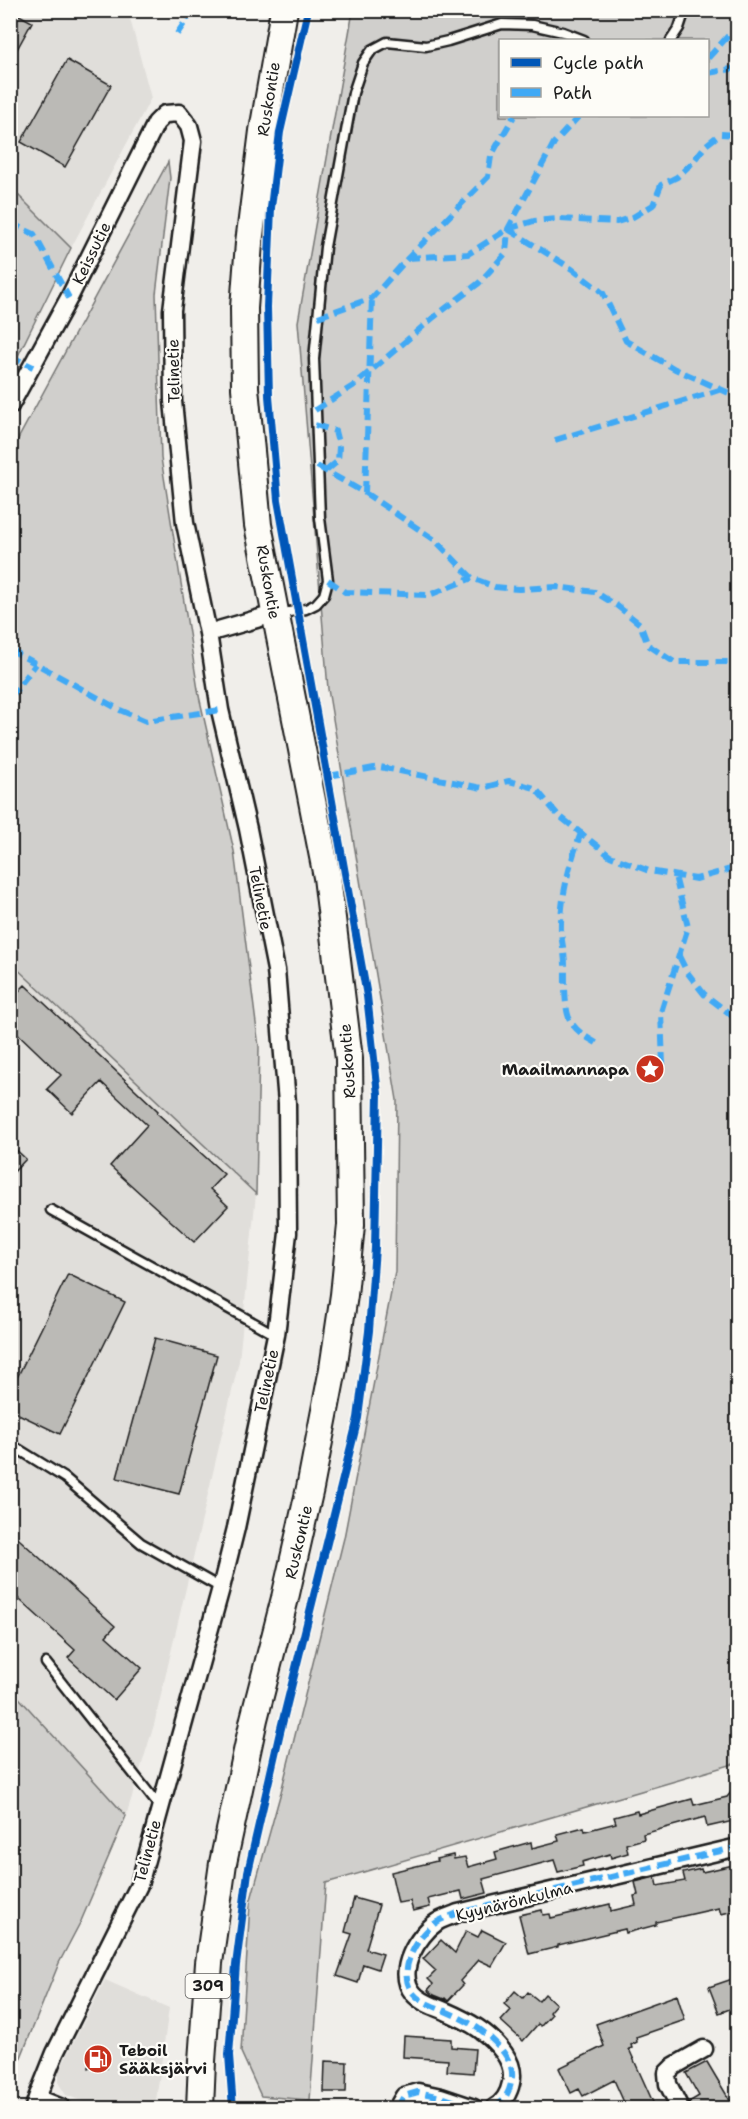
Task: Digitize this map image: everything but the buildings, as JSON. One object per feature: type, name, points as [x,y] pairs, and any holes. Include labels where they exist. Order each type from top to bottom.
[{"type":"main road","name":"Ruskontie","points":[[200,2109],[209,1964],[223,1863],[254,1719],[310,1488],[344,1295],[351,1225],[349,1059],[330,900],[258,525],[245,388],[244,308],[249,243],[263,131],[284,10]]},
{"type":"street","name":"Keissutie","points":[[10,406],[69,298],[156,123],[165,114],[179,112]]},
{"type":"street","name":"Telinetie","points":[[35,2104],[55,2053],[139,1885],[236,1528],[276,1335],[288,1233],[288,1103],[276,970],[248,829],[220,710],[208,633],[185,523],[173,401],[172,310],[193,141],[189,126],[179,112]]},
{"type":"street","points":[[208,633],[274,614]]},
{"type":"street","name":"Kyynärönkulma","points":[[494,2109],[509,2092],[513,2074],[509,2060],[494,2041],[473,2024],[421,2000],[408,1984],[406,1970],[412,1953],[423,1934],[438,1921],[459,1913],[738,1847]]},
{"type":"street","points":[[680,2109],[668,2084],[668,2073],[674,2066],[704,2049]]},
{"type":"street","points":[[397,2109],[398,2103],[404,2096],[418,2092],[441,2097],[474,2109]]},
{"type":"street","points":[[35,2104],[62,2109]]},
{"type":"lane","points":[[671,39],[679,28],[685,10]]},
{"type":"lane","points":[[274,614],[306,609],[316,604],[324,595],[328,580],[320,518],[314,359],[325,247],[353,93],[363,63],[372,50],[387,42],[426,46],[502,24],[532,25],[581,39]]},
{"type":"lane","points":[[51,1210],[276,1335]]},
{"type":"lane","points":[[10,1444],[65,1478],[141,1543],[221,1588]]},
{"type":"lane","points":[[46,1663],[159,1806]]},
{"type":"shaded area","points":[[10,11],[128,11],[151,98],[71,248],[11,188]]},
{"type":"shaded area","points":[[353,11],[737,11],[737,1763],[326,1883],[310,2100],[261,2096],[241,2052],[250,1903],[281,1792],[344,1538],[395,1272],[397,1100],[328,689],[298,322]]},
{"type":"shaded area","points":[[168,162],[170,178],[156,294],[161,458],[199,696],[234,851],[259,1047],[256,1194],[11,963],[11,452]]},
{"type":"shaded area","points":[[11,188],[71,248],[11,370]]},
{"type":"shaded area","points":[[10,962],[256,1194],[239,1361],[154,1725],[126,1816],[11,1689]]},
{"type":"shaded area","points":[[11,1689],[126,1816],[81,1921],[59,1963],[11,2082]]},
{"type":"shaded area","points":[[105,1980],[169,2008],[155,2108],[100,2108],[66,2095],[59,2084],[59,2071]]},
{"type":"marked path","points":[[177,34],[193,10]]},
{"type":"marked path","points":[[709,57],[738,25]]},
{"type":"marked path","points":[[709,73],[738,68]]},
{"type":"marked path","points":[[318,317],[372,298],[488,177],[491,156],[513,117]]},
{"type":"marked path","points":[[315,410],[353,386],[434,317],[479,283],[506,253],[508,229],[554,143],[578,117]]},
{"type":"marked path","points":[[508,229],[534,221],[559,219],[617,222],[633,217],[653,205],[661,185],[677,177],[706,145],[720,134],[738,135]]},
{"type":"marked path","points":[[10,223],[34,234],[69,298]]},
{"type":"marked path","points":[[408,258],[468,254],[508,229],[572,269],[603,293],[626,341],[675,369],[738,397]]},
{"type":"marked path","points":[[365,493],[372,298]]},
{"type":"marked path","points":[[10,356],[33,367]]},
{"type":"marked path","points":[[555,440],[719,390]]},
{"type":"marked path","points":[[315,425],[335,431],[339,447],[338,461],[326,471]]},
{"type":"marked path","points":[[317,466],[365,493],[435,540],[472,578],[495,587],[519,589],[557,587],[595,592],[640,624],[648,645],[674,662],[738,662]]},
{"type":"marked path","points":[[328,580],[345,592],[429,595],[472,578]]},
{"type":"marked path","points":[[10,648],[120,710],[146,721],[220,710]]},
{"type":"marked path","points":[[10,698],[36,664]]},
{"type":"marked path","points":[[328,776],[380,767],[482,788],[509,781],[535,788],[558,815],[610,856],[649,871],[696,879],[738,867]]},
{"type":"marked path","points":[[582,835],[581,833],[569,870],[562,908],[561,933],[565,961],[566,1001],[572,1024],[582,1034],[598,1044]]},
{"type":"marked path","points":[[663,1065],[661,1012],[688,927],[675,876]]},
{"type":"marked path","points":[[679,956],[687,972],[704,994],[738,1020]]},
{"type":"marked path","points":[[494,2108],[505,2097],[512,2079],[511,2068],[504,2053],[478,2028],[420,1999],[408,1984],[406,1974],[411,1954],[423,1935],[439,1921],[458,1913],[738,1847]]},
{"type":"marked path","points":[[397,2108],[404,2096],[418,2092],[474,2108]]},
{"type":"cycle path","points":[[233,2108],[229,2055],[236,1965],[248,1872],[280,1732],[358,1418],[369,1331],[375,1248],[378,1094],[367,996],[278,500],[269,396],[267,307],[271,208],[280,132],[308,10]]},
{"type":"place","name":"Maailmannapa","points":[[650,1069]]},
{"type":"place","name":"Teboil Sääksjärvi","points":[[98,2059]]}]
